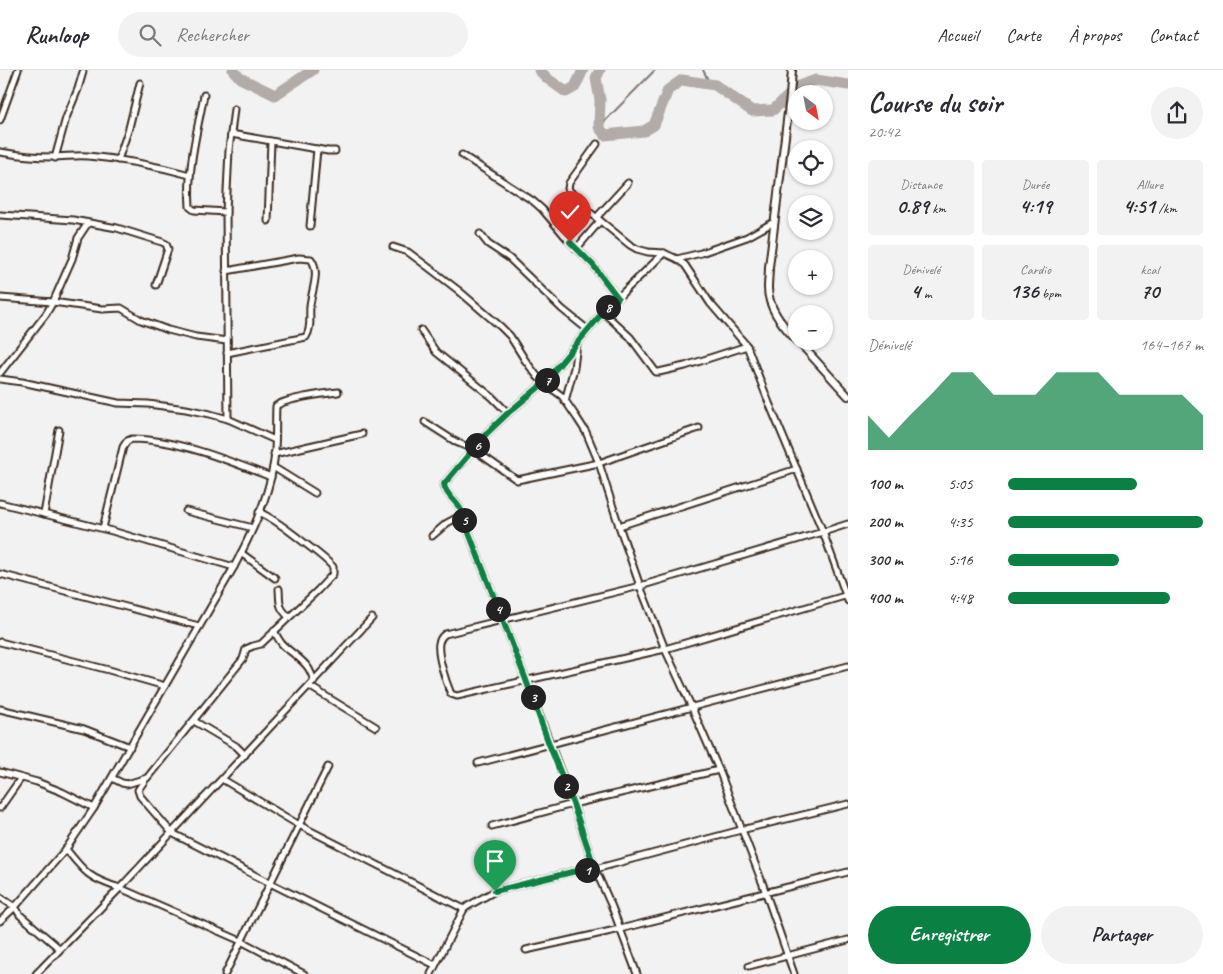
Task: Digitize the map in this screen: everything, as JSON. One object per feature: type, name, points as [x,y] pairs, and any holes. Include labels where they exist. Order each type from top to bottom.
[{"type":"street","points":[[0,120],[18,70]]},
{"type":"street","points":[[788,331],[781,324],[771,306],[768,290],[792,71]]},
{"type":"street","points":[[55,158],[66,118],[83,72]]},
{"type":"street","points":[[118,160],[129,128],[140,82]]},
{"type":"street","points":[[204,95],[190,175],[190,207],[194,210],[226,212]]},
{"type":"street","points":[[228,419],[226,212],[228,160],[234,109]]},
{"type":"street","points":[[231,134],[335,151]]},
{"type":"street","points":[[268,222],[271,141]]},
{"type":"street","points":[[597,144],[568,186],[568,189],[586,210],[623,240],[637,249],[664,253],[677,259],[685,266],[710,303],[747,346],[823,532],[847,598],[665,649],[456,696],[451,694],[446,684],[440,654],[439,643],[445,634],[640,586],[823,532],[848,524]]},
{"type":"street","points":[[310,226],[317,149]]},
{"type":"street","points":[[0,152],[55,158],[71,155],[87,156],[165,168],[190,175]]},
{"type":"street","points":[[462,155],[533,201],[542,209],[576,249],[593,265],[618,298]]},
{"type":"street","points":[[576,249],[628,183]]},
{"type":"street","points":[[0,215],[73,220],[117,228],[162,242],[166,244],[168,249],[156,285]]},
{"type":"street","points":[[677,259],[747,237],[774,222]]},
{"type":"street","points":[[0,373],[42,320],[53,302],[72,259],[78,238],[88,223]]},
{"type":"street","points":[[480,234],[488,244],[509,258],[562,309],[588,330]]},
{"type":"street","points":[[394,247],[408,252],[458,290],[501,327],[510,336],[525,360],[544,383],[562,396],[586,432],[599,463],[640,586],[665,649],[719,770],[766,893],[794,974]]},
{"type":"street","points":[[637,974],[595,869],[573,804],[462,512],[445,491],[444,484],[487,433],[544,383],[603,312],[664,253]]},
{"type":"street","points":[[226,271],[299,258],[311,259],[314,262],[315,275],[310,306],[309,331],[306,337],[227,353]]},
{"type":"street","points":[[0,298],[53,302],[102,309],[121,308],[141,320],[168,330],[196,337],[227,341]]},
{"type":"street","points":[[603,312],[630,337],[656,372],[685,366],[747,346]]},
{"type":"street","points":[[421,330],[436,352],[492,397],[508,413]]},
{"type":"street","points":[[565,401],[574,368],[577,344]]},
{"type":"street","points":[[806,350],[848,396]]},
{"type":"street","points":[[0,379],[118,403],[148,404],[186,409],[228,419],[275,440]]},
{"type":"street","points":[[0,921],[15,907],[66,848],[94,808],[234,567],[259,512],[273,467],[276,406],[288,401],[338,392]]},
{"type":"street","points":[[425,422],[460,445],[474,450],[517,480],[599,463],[699,428]]},
{"type":"street","points":[[44,514],[59,430]]},
{"type":"street","points":[[274,454],[362,434]]},
{"type":"street","points":[[103,528],[123,447],[127,441],[132,439],[166,443],[202,452],[270,477]]},
{"type":"street","points":[[273,467],[315,493]]},
{"type":"street","points":[[619,526],[796,469]]},
{"type":"street","points":[[0,502],[103,528],[234,567]]},
{"type":"street","points":[[186,511],[252,528]]},
{"type":"street","points":[[259,512],[282,525],[321,556],[333,567],[333,574],[260,645],[246,649],[243,659],[145,780],[138,790],[140,796],[172,833],[435,965]]},
{"type":"street","points":[[432,536],[462,515]]},
{"type":"street","points":[[241,552],[275,578]]},
{"type":"street","points":[[0,574],[199,626]]},
{"type":"street","points":[[279,589],[282,611],[289,617]]},
{"type":"street","points":[[36,974],[172,833],[372,618]]},
{"type":"street","points":[[274,631],[283,645],[308,667],[314,681]]},
{"type":"street","points":[[0,642],[164,686]]},
{"type":"street","points":[[478,763],[848,666]]},
{"type":"street","points":[[309,686],[376,727]]},
{"type":"street","points":[[0,709],[84,729],[130,747]]},
{"type":"street","points":[[194,721],[236,746],[245,755]]},
{"type":"street","points":[[225,974],[328,767]]},
{"type":"street","points":[[492,826],[573,804],[719,770]]},
{"type":"street","points":[[0,772],[37,782],[94,808]]},
{"type":"street","points":[[0,808],[21,778]]},
{"type":"street","points":[[112,778],[124,784],[145,780]]},
{"type":"street","points":[[222,779],[299,824],[464,909]]},
{"type":"street","points":[[430,974],[464,909],[495,891],[572,872],[595,869],[848,804]]},
{"type":"street","points":[[66,848],[82,870],[104,884],[120,888],[241,941],[304,974]]},
{"type":"street","points":[[526,950],[620,929],[848,872]]},
{"type":"street","points":[[0,897],[15,907],[20,915],[60,949]]},
{"type":"street","points":[[748,966],[848,940]]},
{"type":"waterway","points":[[233,70],[240,78],[275,95],[313,70]]},
{"type":"waterway","points":[[539,70],[566,92],[575,87],[583,70]]},
{"type":"waterway","points":[[600,70],[596,78],[600,100],[599,127],[605,135],[644,131],[654,125],[668,90],[682,80],[715,85],[752,111],[773,110],[799,86],[816,80],[848,85]]},
{"type":"waterway","points":[[599,127],[655,70]]},
{"type":"waterway","points":[[703,70],[710,84]]},
{"type":"route","points":[[495,891],[572,872],[595,869],[573,804],[462,512],[445,491],[444,484],[487,433],[544,383],[603,312],[618,298],[593,265],[570,242]]}]
